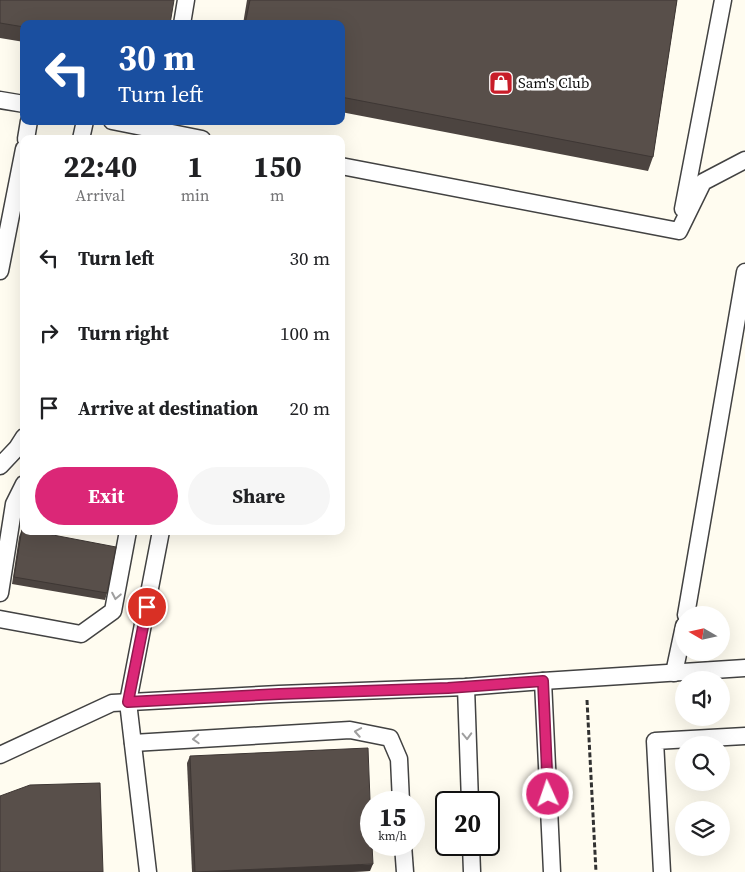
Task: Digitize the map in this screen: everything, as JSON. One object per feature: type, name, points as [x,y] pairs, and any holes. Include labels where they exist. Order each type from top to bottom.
[{"type":"lane","points":[[183,20],[186,0]]},
{"type":"lane","points":[[679,231],[723,0]]},
{"type":"lane","points":[[0,100],[20,103]]},
{"type":"lane","points":[[134,125],[184,135]]},
{"type":"lane","points":[[679,231],[703,182],[745,160]]},
{"type":"lane","points":[[345,167],[679,231]]},
{"type":"lane","points":[[0,271],[20,169]]},
{"type":"lane","points":[[688,606],[745,272]]},
{"type":"lane","points":[[0,466],[20,443]]},
{"type":"lane","points":[[0,593],[14,504],[20,492]]},
{"type":"lane","points":[[0,619],[81,634],[113,611],[127,535]]},
{"type":"lane","points":[[148,872],[128,702],[160,535]]},
{"type":"lane","points":[[674,673],[677,661]]},
{"type":"lane","points":[[0,755],[112,702],[466,687],[745,668]]},
{"type":"lane","points":[[543,681],[552,872]]},
{"type":"lane","points":[[466,687],[470,791]]},
{"type":"lane","points":[[133,743],[350,730],[390,738],[398,759],[400,791]]},
{"type":"lane","points":[[662,872],[655,741],[745,736]]},
{"type":"lane","points":[[404,856],[405,872]]},
{"type":"lane","points":[[471,856],[472,872]]},
{"type":"path","points":[[586,678],[596,872]]},
{"type":"building","points":[[0,0],[174,0],[171,20],[20,20],[20,26],[0,23]]},
{"type":"building","name":"Sam's Club","points":[[250,0],[677,0],[653,157],[345,98],[345,20],[246,20]]},
{"type":"building","points":[[21,535],[53,535],[116,547],[107,593],[14,577]]},
{"type":"building","points":[[368,748],[370,791],[360,791],[360,856],[373,856],[373,864],[195,872],[190,756]]},
{"type":"building","points":[[100,783],[103,872],[0,872],[0,796],[30,785]]},
{"type":"place","name":"Sam's Club","points":[[501,83]]},
{"type":"route","points":[[147,607],[128,702],[448,688],[543,681],[548,794]]}]
